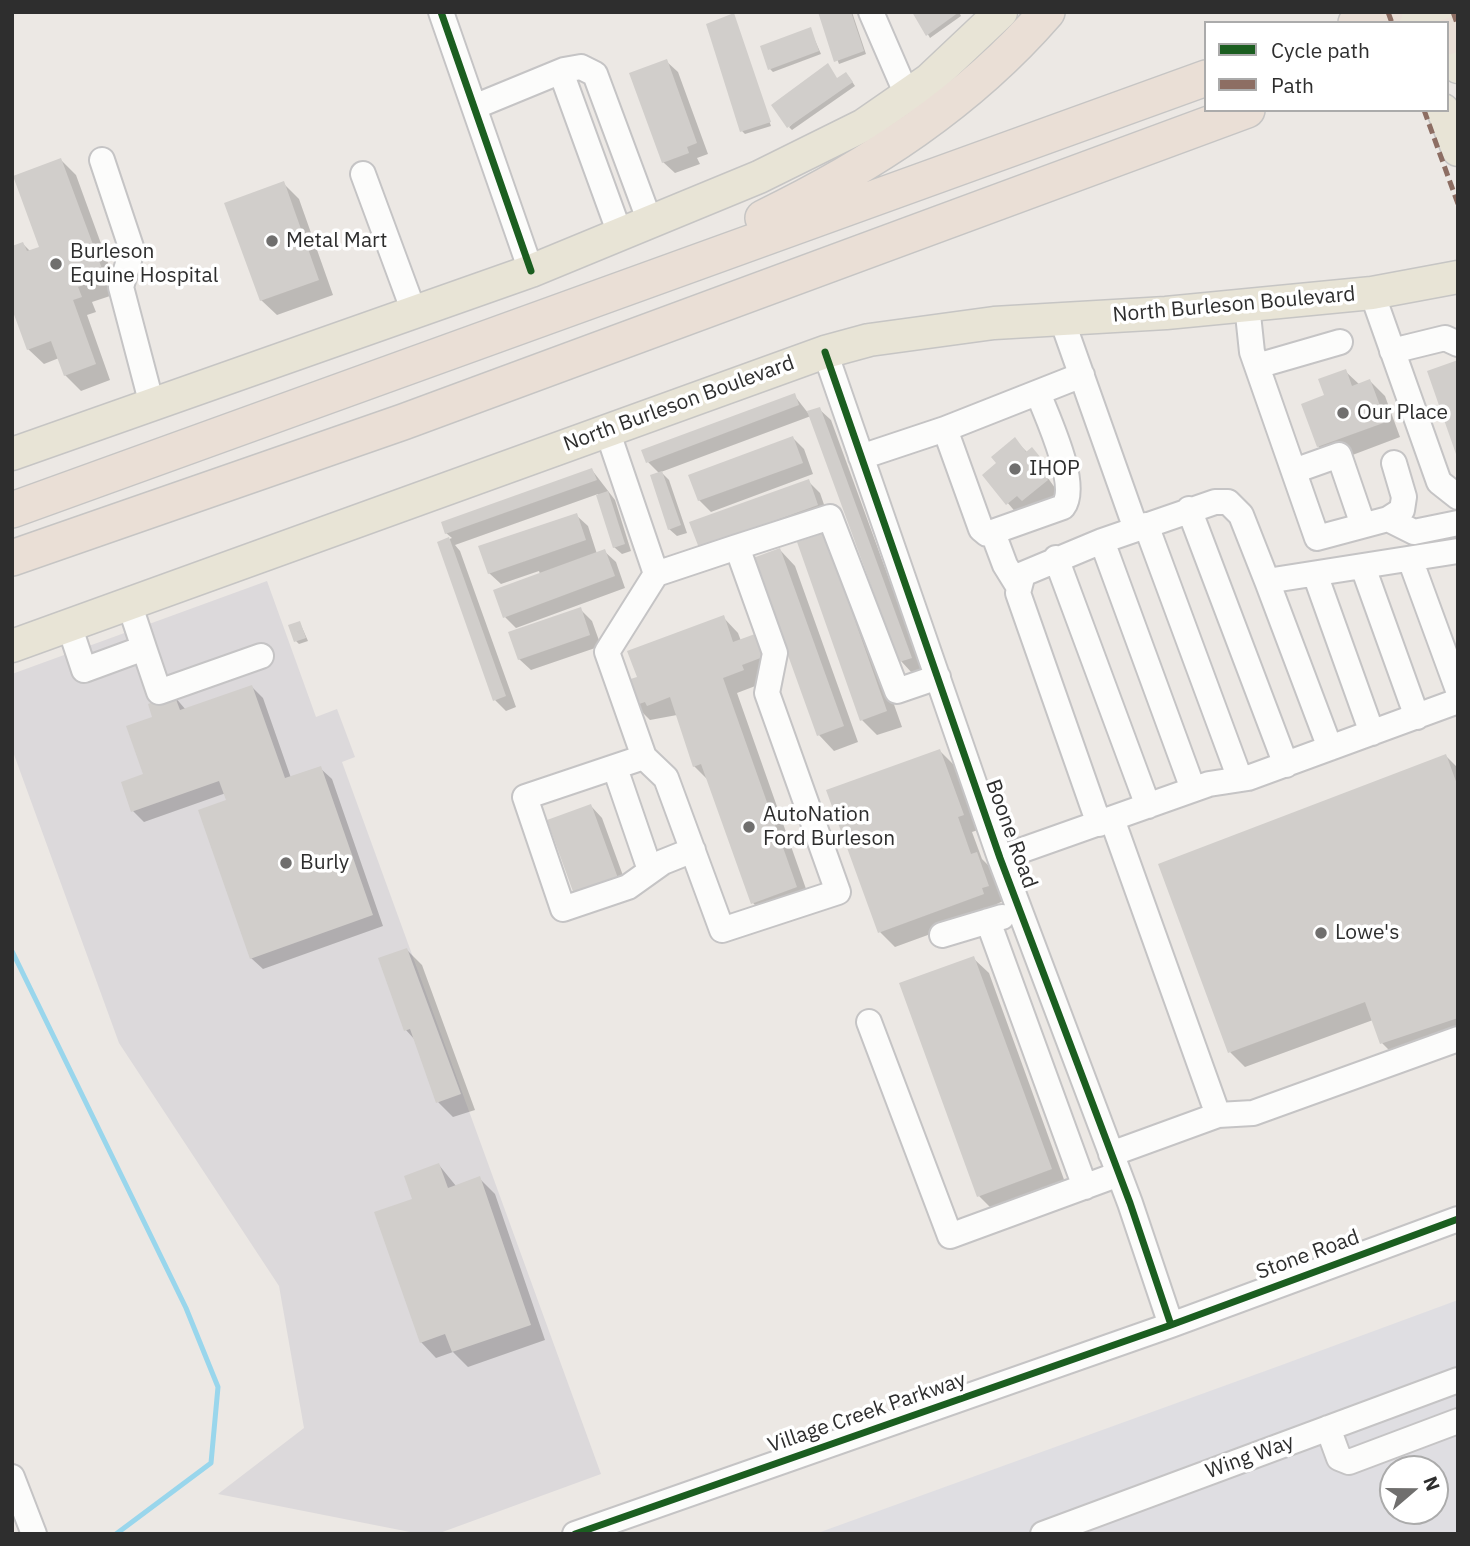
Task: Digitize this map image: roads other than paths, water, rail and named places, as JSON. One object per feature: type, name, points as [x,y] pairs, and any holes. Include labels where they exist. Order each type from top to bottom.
[{"type":"highway","points":[[625,286],[833,184],[883,155],[971,88],[1027,36],[1047,12]]},
{"type":"highway","points":[[1361,21],[1385,12]]},
{"type":"highway","points":[[12,510],[1204,79]]},
{"type":"highway","points":[[12,558],[416,417],[1242,112]]},
{"type":"highway","points":[[12,493],[50,480],[75,486]]},
{"type":"highway","points":[[12,570],[93,530]]},
{"type":"main road","points":[[12,454],[531,271],[808,155],[864,125],[929,80],[1001,12]]},
{"type":"main road","points":[[1449,43],[1458,67]]},
{"type":"main road","name":"North Burleson Boulevard","points":[[12,646],[825,352],[869,340],[994,323],[1062,320],[1372,293],[1458,277]]},
{"type":"street","points":[[441,12],[531,271]]},
{"type":"street","points":[[871,12],[907,95]]},
{"type":"street","points":[[474,107],[561,72],[581,67],[595,74],[650,222]]},
{"type":"street","points":[[561,72],[620,234]]},
{"type":"street","points":[[102,160],[132,250],[121,287],[152,405]]},
{"type":"street","points":[[363,174],[414,312]]},
{"type":"street","points":[[1372,293],[1439,481],[1458,497]]},
{"type":"street","points":[[1247,305],[1252,352],[1317,537],[1388,519],[1402,510],[1404,498],[1394,463]]},
{"type":"street","points":[[1062,320],[1240,779]]},
{"type":"street","points":[[1392,351],[1445,338],[1458,344]]},
{"type":"street","points":[[1257,366],[1340,342]]},
{"type":"street","name":"Boone Road","points":[[825,352],[1000,858],[1115,1164],[1171,1325]]},
{"type":"street","points":[[861,457],[945,429],[1082,375]]},
{"type":"street","points":[[945,429],[981,529],[987,534],[1063,507],[1068,500],[1069,487],[1060,453],[1038,393]]},
{"type":"street","points":[[607,430],[656,574]]},
{"type":"street","points":[[1294,471],[1339,455],[1363,525]]},
{"type":"street","points":[[1018,586],[1019,578],[1029,569],[1189,509],[1222,501],[1235,508],[1267,581],[1329,748]]},
{"type":"street","points":[[1189,509],[1286,765]]},
{"type":"street","points":[[737,547],[775,653],[767,692],[838,892],[722,930],[666,778],[644,757],[607,652],[656,574],[737,547],[830,517],[897,691],[938,677]]},
{"type":"street","points":[[1388,519],[1414,532],[1458,523]]},
{"type":"street","points":[[993,533],[1004,565],[1018,586],[1218,1115]]},
{"type":"street","points":[[1102,541],[1194,789]]},
{"type":"street","points":[[1267,581],[1457,552]]},
{"type":"street","points":[[1056,558],[1148,806]]},
{"type":"street","points":[[1409,559],[1458,690]]},
{"type":"street","points":[[1363,567],[1417,717]]},
{"type":"street","points":[[1315,574],[1372,733]]},
{"type":"street","points":[[129,603],[159,692],[261,656]]},
{"type":"street","points":[[69,625],[85,670],[144,648]]},
{"type":"street","points":[[1000,858],[1194,789],[1286,765],[1458,701]]},
{"type":"street","points":[[644,757],[525,797],[563,909],[628,887],[650,870],[693,850]]},
{"type":"street","points":[[615,768],[650,870]]},
{"type":"street","points":[[943,935],[1020,910]]},
{"type":"street","points":[[988,921],[1085,1187]]},
{"type":"street","points":[[869,1022],[950,1237],[1085,1187],[1115,1164],[1218,1115],[1253,1113],[1458,1039]]},
{"type":"street","name":"Stone Road","points":[[1171,1325],[1458,1219]]},
{"type":"street","name":"Village Creek Parkway","points":[[575,1534],[1171,1325]]},
{"type":"street","name":"Wing Way","points":[[1042,1534],[1458,1380]]},
{"type":"street","points":[[1328,1428],[1339,1458],[1349,1462],[1458,1420]]},
{"type":"street","points":[[12,1477],[34,1534]]},
{"type":"waterway","points":[[12,951],[186,1308],[218,1387],[211,1463],[116,1534]]},
{"type":"place","name":"Metal Mart","points":[[272,241]]},
{"type":"place","name":"Burleson Equine Hospital","points":[[56,264]]},
{"type":"place","name":"Our Place","points":[[1343,413]]},
{"type":"place","name":"IHOP","points":[[1015,469]]},
{"type":"place","name":"AutoNation Ford Burleson","points":[[749,827]]},
{"type":"place","name":"Burly","points":[[286,863]]},
{"type":"place","name":"Lowe's","points":[[1321,933]]}]
